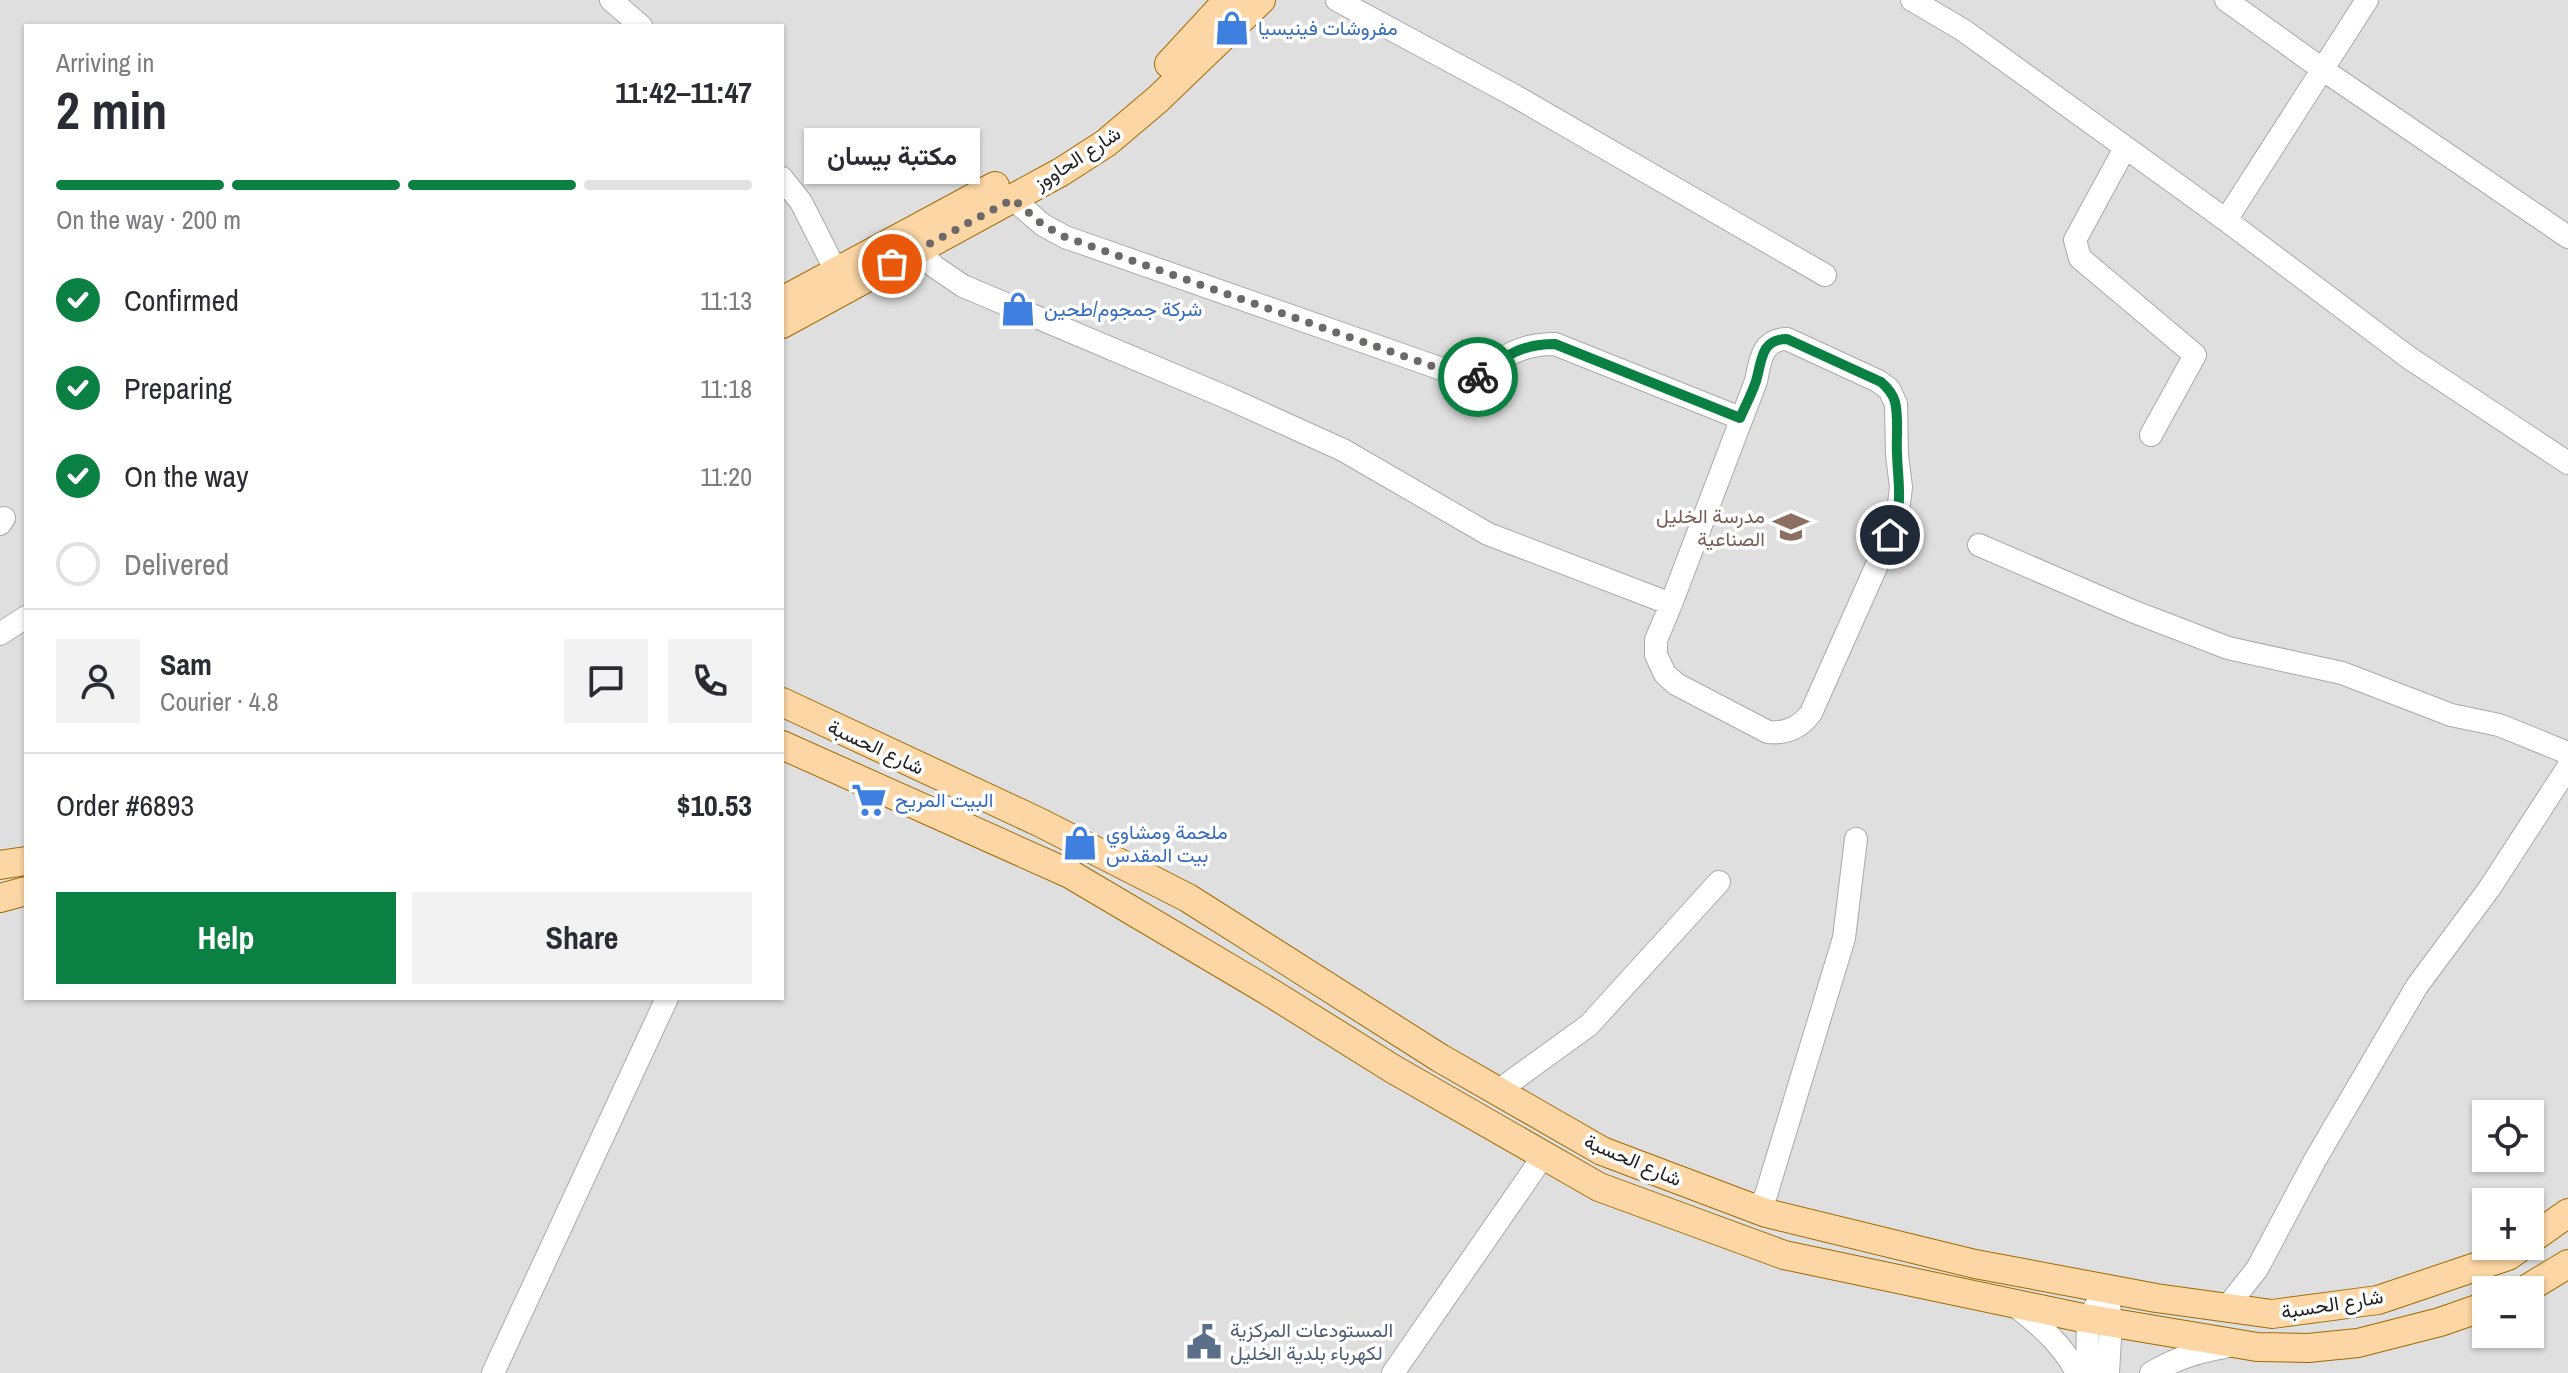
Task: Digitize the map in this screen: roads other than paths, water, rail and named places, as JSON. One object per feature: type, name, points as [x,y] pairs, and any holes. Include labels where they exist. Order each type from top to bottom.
[{"type":"main road","name":"شارع الحاووز","points":[[784,323],[1013,199],[1106,143],[1158,99],[1261,0]]},
{"type":"main road","name":"شارع الحاووز","points":[[784,300],[1050,157],[1102,122],[1158,75],[1221,3]]},
{"type":"main road","name":"شارع الحسبة","points":[[784,703],[1041,823],[1188,898],[1440,1058],[1602,1151],[1757,1210],[1975,1264],[2106,1289],[2272,1314],[2378,1300],[2496,1260]]},
{"type":"main road","name":"شارع الحسبة","points":[[784,748],[1070,874],[1393,1069],[1599,1187],[1784,1255],[2099,1321],[2243,1345],[2308,1348],[2358,1343],[2472,1311]]},
{"type":"main road","points":[[0,865],[24,861]]},
{"type":"main road","points":[[0,898],[24,892]]},
{"type":"main road","points":[[2544,1230],[2568,1213]]},
{"type":"main road","points":[[2544,1279],[2568,1264]]},
{"type":"street","points":[[611,0],[639,24]]},
{"type":"street","points":[[1337,0],[1515,96],[1825,275]]},
{"type":"street","points":[[1912,0],[1963,30],[2226,220],[2408,357],[2568,463]]},
{"type":"street","points":[[2226,0],[2568,237]]},
{"type":"street","points":[[2226,220],[2367,0]]},
{"type":"street","points":[[2125,148],[2075,240],[2080,258],[2195,355],[2151,435]]},
{"type":"street","points":[[784,181],[801,202],[836,271]]},
{"type":"street","points":[[1013,199],[1043,225],[1065,237],[1462,376],[1476,378],[1486,374],[1503,359],[1528,347],[1555,344],[1740,418]]},
{"type":"street","points":[[919,250],[935,267],[963,286],[1343,450],[1488,534],[1671,604]]},
{"type":"street","points":[[1780,339],[1787,339],[1881,382],[1896,404],[1901,487],[1897,520],[1811,713],[1802,724],[1789,731],[1768,732],[1676,684],[1665,674],[1656,655],[1656,640],[1740,418],[1756,381],[1761,354],[1780,339]]},
{"type":"street","points":[[1979,545],[2132,611],[2228,648],[2342,673],[2451,715],[2499,725],[2568,753]]},
{"type":"street","points":[[1,630],[24,618]]},
{"type":"street","points":[[2226,1308],[2257,1269],[2315,1160],[2417,986],[2489,889],[2568,767]]},
{"type":"street","points":[[1757,1210],[1770,1181],[1844,938],[1856,839]]},
{"type":"street","points":[[1498,1091],[1589,1025],[1719,882]]},
{"type":"street","points":[[493,1373],[666,1000]]},
{"type":"street","points":[[1393,1373],[1544,1155]]},
{"type":"street","points":[[2087,1373],[2106,1289]]},
{"type":"street","points":[[2010,1302],[2036,1321],[2056,1342],[2077,1373]]},
{"type":"street","points":[[2099,1321],[2108,1373]]},
{"type":"street","points":[[2151,1373],[2199,1351],[2243,1345]]},
{"type":"place","name":"مفروشات فينيسيا","points":[[1232,28]]},
{"type":"place","name":"مكتبة بيسان","points":[[892,264]]},
{"type":"place","name":"شركة جمجوم/طحين","points":[[1018,309]]},
{"type":"place","name":"مدرسة الخليل الصناعية","points":[[1791,527]]},
{"type":"place","name":"البيت المريح","points":[[869,800]]},
{"type":"place","name":"ملحمة ومشاوي بيت المقدس","points":[[1080,843]]},
{"type":"place","name":"المستودعات المركزية لكهرباء بلدية الخليل","points":[[1204,1342]]}]
